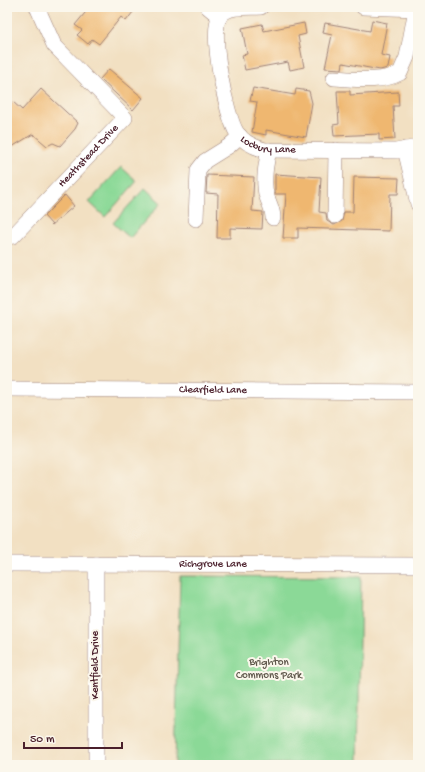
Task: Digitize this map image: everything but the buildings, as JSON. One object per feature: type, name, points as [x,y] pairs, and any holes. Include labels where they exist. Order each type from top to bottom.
[{"type":"street","points":[[208,7],[220,17],[226,11],[235,8],[261,7]]},
{"type":"street","points":[[334,78],[373,79],[393,77],[400,73],[407,57],[417,9],[363,7]]},
{"type":"street","name":"Heathstead Drive","points":[[7,237],[13,236],[125,118],[68,62],[54,45],[42,9]]},
{"type":"street","name":"Locbury Lane","points":[[220,17],[216,25],[221,79],[237,133],[249,145],[268,150],[396,151],[412,148]]},
{"type":"street","points":[[196,219],[198,170],[205,161],[229,146],[240,136]]},
{"type":"street","points":[[412,148],[418,204]]},
{"type":"street","points":[[268,150],[265,173],[265,189],[273,210],[273,218]]},
{"type":"street","points":[[335,216],[336,150]]},
{"type":"street","name":"Clearfield Lane","points":[[7,389],[418,392]]},
{"type":"street","name":"Richgrove Lane","points":[[7,564],[418,565]]},
{"type":"street","name":"Kentfield Drive","points":[[96,564],[97,758]]},
{"type":"green space","points":[[121,167],[137,181],[105,217],[89,202]]},
{"type":"green space","points":[[145,188],[161,203],[130,238],[113,223]]},
{"type":"green space","name":"Brighton Commons Park","points":[[180,576],[361,577],[358,763],[175,765]]}]
